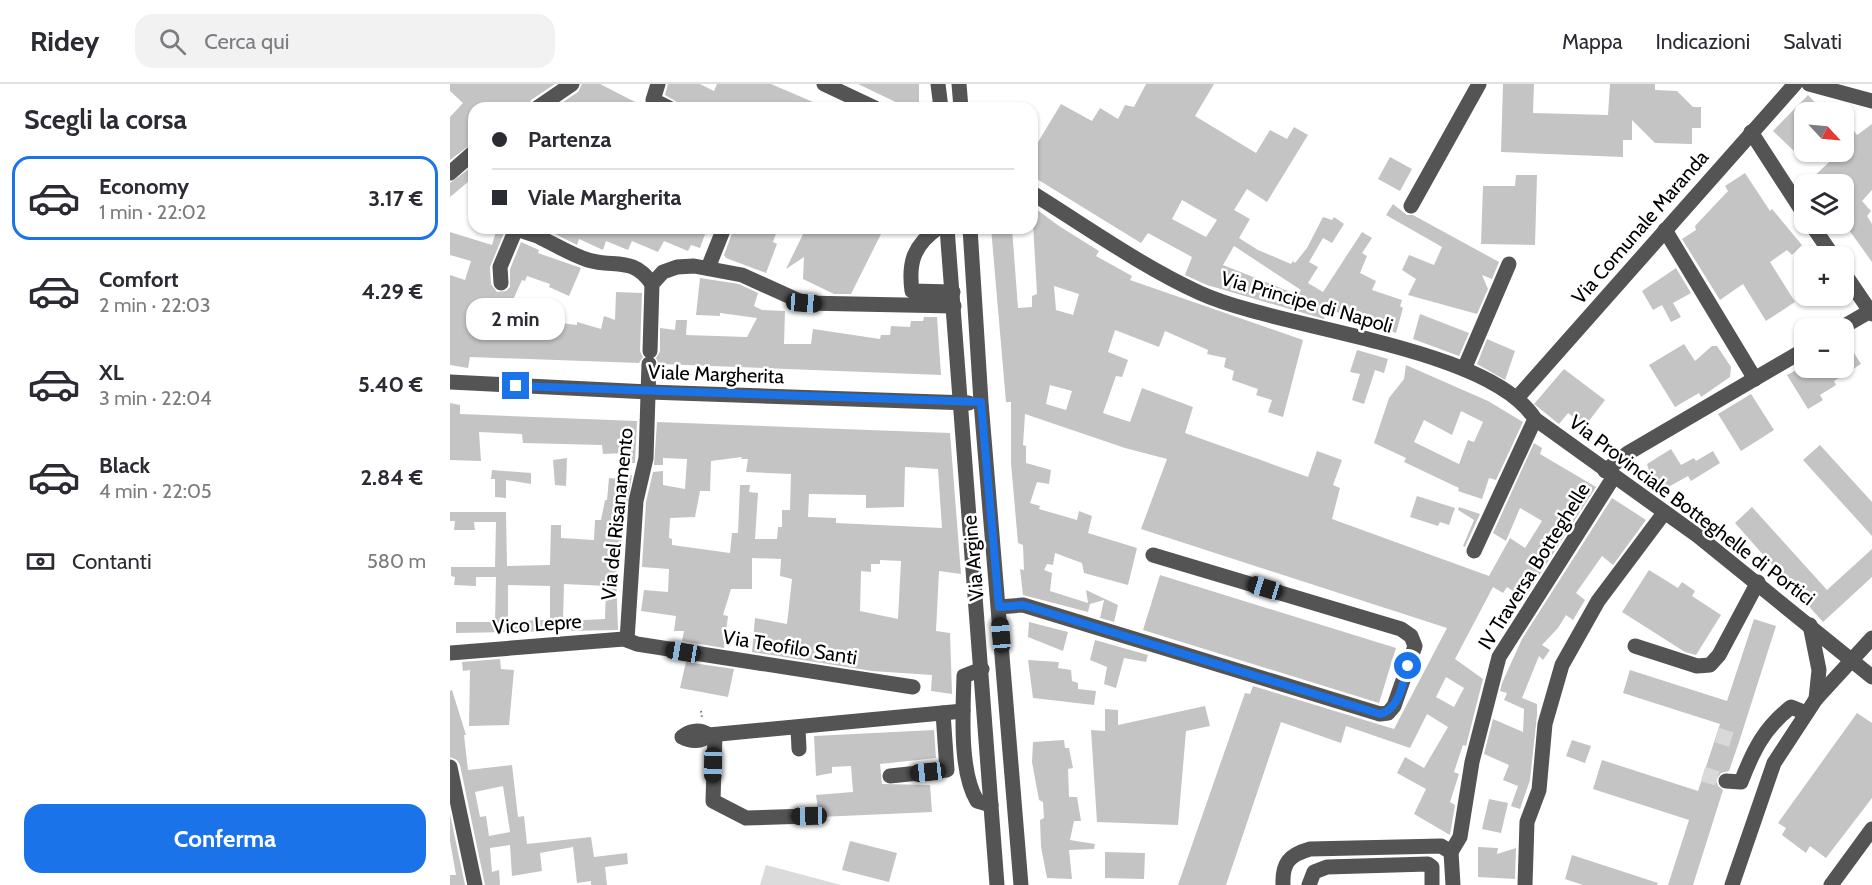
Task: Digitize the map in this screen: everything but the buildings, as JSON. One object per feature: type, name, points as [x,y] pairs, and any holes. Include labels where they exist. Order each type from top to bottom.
[{"type":"street","points":[[546,102],[572,84]]},
{"type":"street","points":[[656,102],[652,100],[658,84]]},
{"type":"street","points":[[824,84],[862,102]]},
{"type":"street","points":[[939,84],[940,102]]},
{"type":"street","points":[[959,84],[960,102]]},
{"type":"street","points":[[1411,206],[1479,84]]},
{"type":"street","name":"Via Comunale Maranda","points":[[1517,398],[1795,84]]},
{"type":"street","points":[[1809,84],[1872,101]]},
{"type":"street","points":[[1751,132],[1794,199]]},
{"type":"street","points":[[450,173],[468,157]]},
{"type":"street","name":"Via Principe di Napoli","points":[[1038,197],[1200,294],[1242,308],[1443,361],[1464,369],[1517,398]]},
{"type":"street","points":[[1665,230],[1755,379]]},
{"type":"street","points":[[501,283],[500,267],[514,234]]},
{"type":"street","points":[[544,234],[587,259],[631,265],[646,275],[651,284],[663,272],[677,267],[708,268],[750,278],[782,295],[804,303],[954,299]]},
{"type":"street","points":[[708,268],[722,234]]},
{"type":"street","points":[[931,234],[914,251],[909,273],[912,291],[954,299]]},
{"type":"street","name":"Via Argine","points":[[948,234],[997,885]]},
{"type":"street","name":"Via Argine","points":[[970,234],[981,402],[1021,885]]},
{"type":"street","points":[[1464,369],[1509,264]]},
{"type":"street","name":"Via del Risanamento","points":[[627,640],[636,501],[646,458],[651,284]]},
{"type":"street","points":[[1854,287],[1871,312],[1854,321]]},
{"type":"street","name":"IV Traversa Botteghelle","points":[[1452,852],[1460,837],[1472,762],[1499,657],[1609,474],[1628,453],[1794,356]]},
{"type":"street","name":"Viale Margherita","points":[[450,382],[649,392],[981,402]]},
{"type":"street","name":"Via Provinciale Botteghelle di Portici","points":[[1517,398],[1535,419],[1758,582],[1872,677]]},
{"type":"street","points":[[1474,551],[1535,419]]},
{"type":"street","points":[[1525,885],[1527,822],[1539,790],[1545,724],[1559,674],[1598,601],[1664,513]]},
{"type":"street","points":[[999,607],[1023,605],[1380,714],[1388,712],[1394,705],[1415,646],[1411,636],[1401,629],[1153,555]]},
{"type":"street","points":[[1635,646],[1697,666],[1710,665],[1719,655],[1758,582]]},
{"type":"street","points":[[1810,625],[1819,670],[1816,699]]},
{"type":"street","points":[[1732,885],[1774,762],[1816,699],[1850,659],[1872,638]]},
{"type":"street","name":"Vico Lepre","points":[[450,653],[627,640]]},
{"type":"street","name":"Via Teofilo Santi","points":[[627,640],[637,645],[913,687]]},
{"type":"street","points":[[1850,659],[1872,653]]},
{"type":"street","points":[[982,669],[964,676],[963,711],[969,787],[977,801],[991,805]]},
{"type":"street","points":[[1726,781],[1741,782],[1754,748],[1770,725],[1789,708],[1795,707],[1806,713]]},
{"type":"street","points":[[809,816],[746,818],[713,801],[712,735],[963,711]]},
{"type":"street","points":[[890,776],[947,770],[943,714]]},
{"type":"street","points":[[798,728],[799,749]]},
{"type":"street","points":[[1739,742],[1754,748]]},
{"type":"street","points":[[450,767],[475,885]]},
{"type":"street","points":[[1831,885],[1872,829]]},
{"type":"street","points":[[1283,885],[1283,874],[1288,860],[1299,852],[1310,849],[1441,846],[1452,852],[1453,885]]},
{"type":"street","points":[[1309,885],[1314,872],[1327,867],[1428,864],[1432,867],[1432,885]]},
{"type":"path","points":[[701,711],[702,718]]},
{"type":"shaded area","points":[[766,865],[841,885],[760,885]]},
{"type":"tunnel","points":[[1717,735],[1739,742]]},
{"type":"tunnel","points":[[1703,774],[1726,781]]},
{"type":"route","points":[[516,386],[981,402],[999,607],[1023,605],[1380,714],[1388,712],[1394,705],[1408,666]]}]
